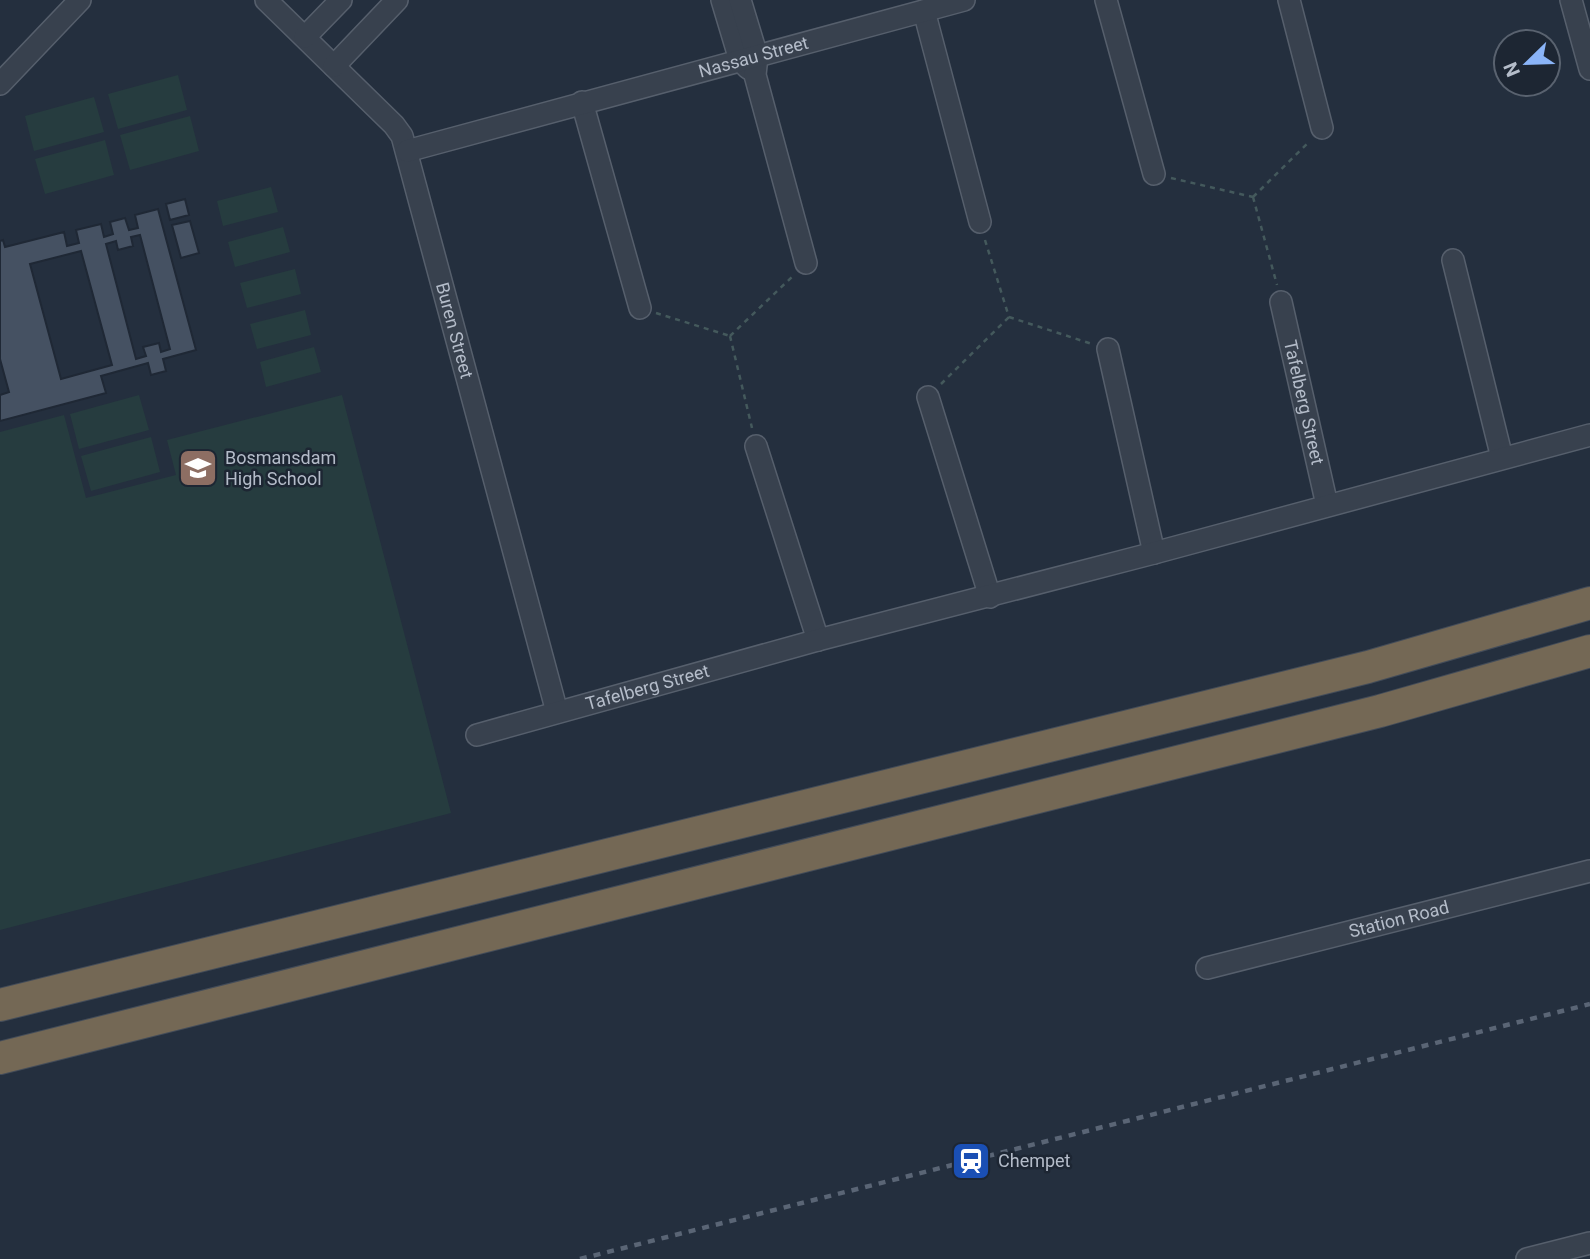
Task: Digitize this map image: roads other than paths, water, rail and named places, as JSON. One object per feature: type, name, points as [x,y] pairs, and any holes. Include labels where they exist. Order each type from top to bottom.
[{"type":"highway","points":[[0,1005],[1368,667],[1590,603]]},
{"type":"highway","points":[[0,1058],[1380,711],[1590,650]]},
{"type":"street","name":"Buren Street","points":[[266,0],[398,130],[407,151],[557,712]]},
{"type":"street","points":[[305,37],[341,0]]},
{"type":"street","points":[[334,66],[397,0]]},
{"type":"street","points":[[722,0],[751,64]]},
{"type":"street","points":[[740,0],[751,64]]},
{"type":"street","name":"Nassau Street","points":[[407,151],[582,103],[751,64],[964,0]]},
{"type":"street","points":[[1105,0],[1154,174]]},
{"type":"street","points":[[1289,0],[1322,128]]},
{"type":"street","points":[[1572,0],[1590,69]]},
{"type":"street","points":[[0,84],[73,2]]},
{"type":"street","points":[[924,11],[980,222]]},
{"type":"street","name":"Nassau Street","points":[[751,64],[806,263]]},
{"type":"street","points":[[582,103],[640,308]]},
{"type":"street","points":[[1453,260],[1502,458]]},
{"type":"street","name":"Tafelberg Street","points":[[1281,302],[1326,505]]},
{"type":"street","points":[[1108,349],[1154,553]]},
{"type":"street","points":[[928,397],[990,597]]},
{"type":"street","name":"Tafelberg Street","points":[[477,735],[818,640],[990,597],[1590,435]]},
{"type":"street","points":[[756,446],[818,640]]},
{"type":"street","name":"Station Road","points":[[1206,968],[1590,870]]},
{"type":"street","points":[[1527,1259],[1590,1243]]},
{"type":"railway","points":[[580,1259],[1590,1004]]},
{"type":"place","name":"Bosmansdam High School","points":[[198,468]]},
{"type":"place","name":"Chempet","points":[[971,1161]]}]
